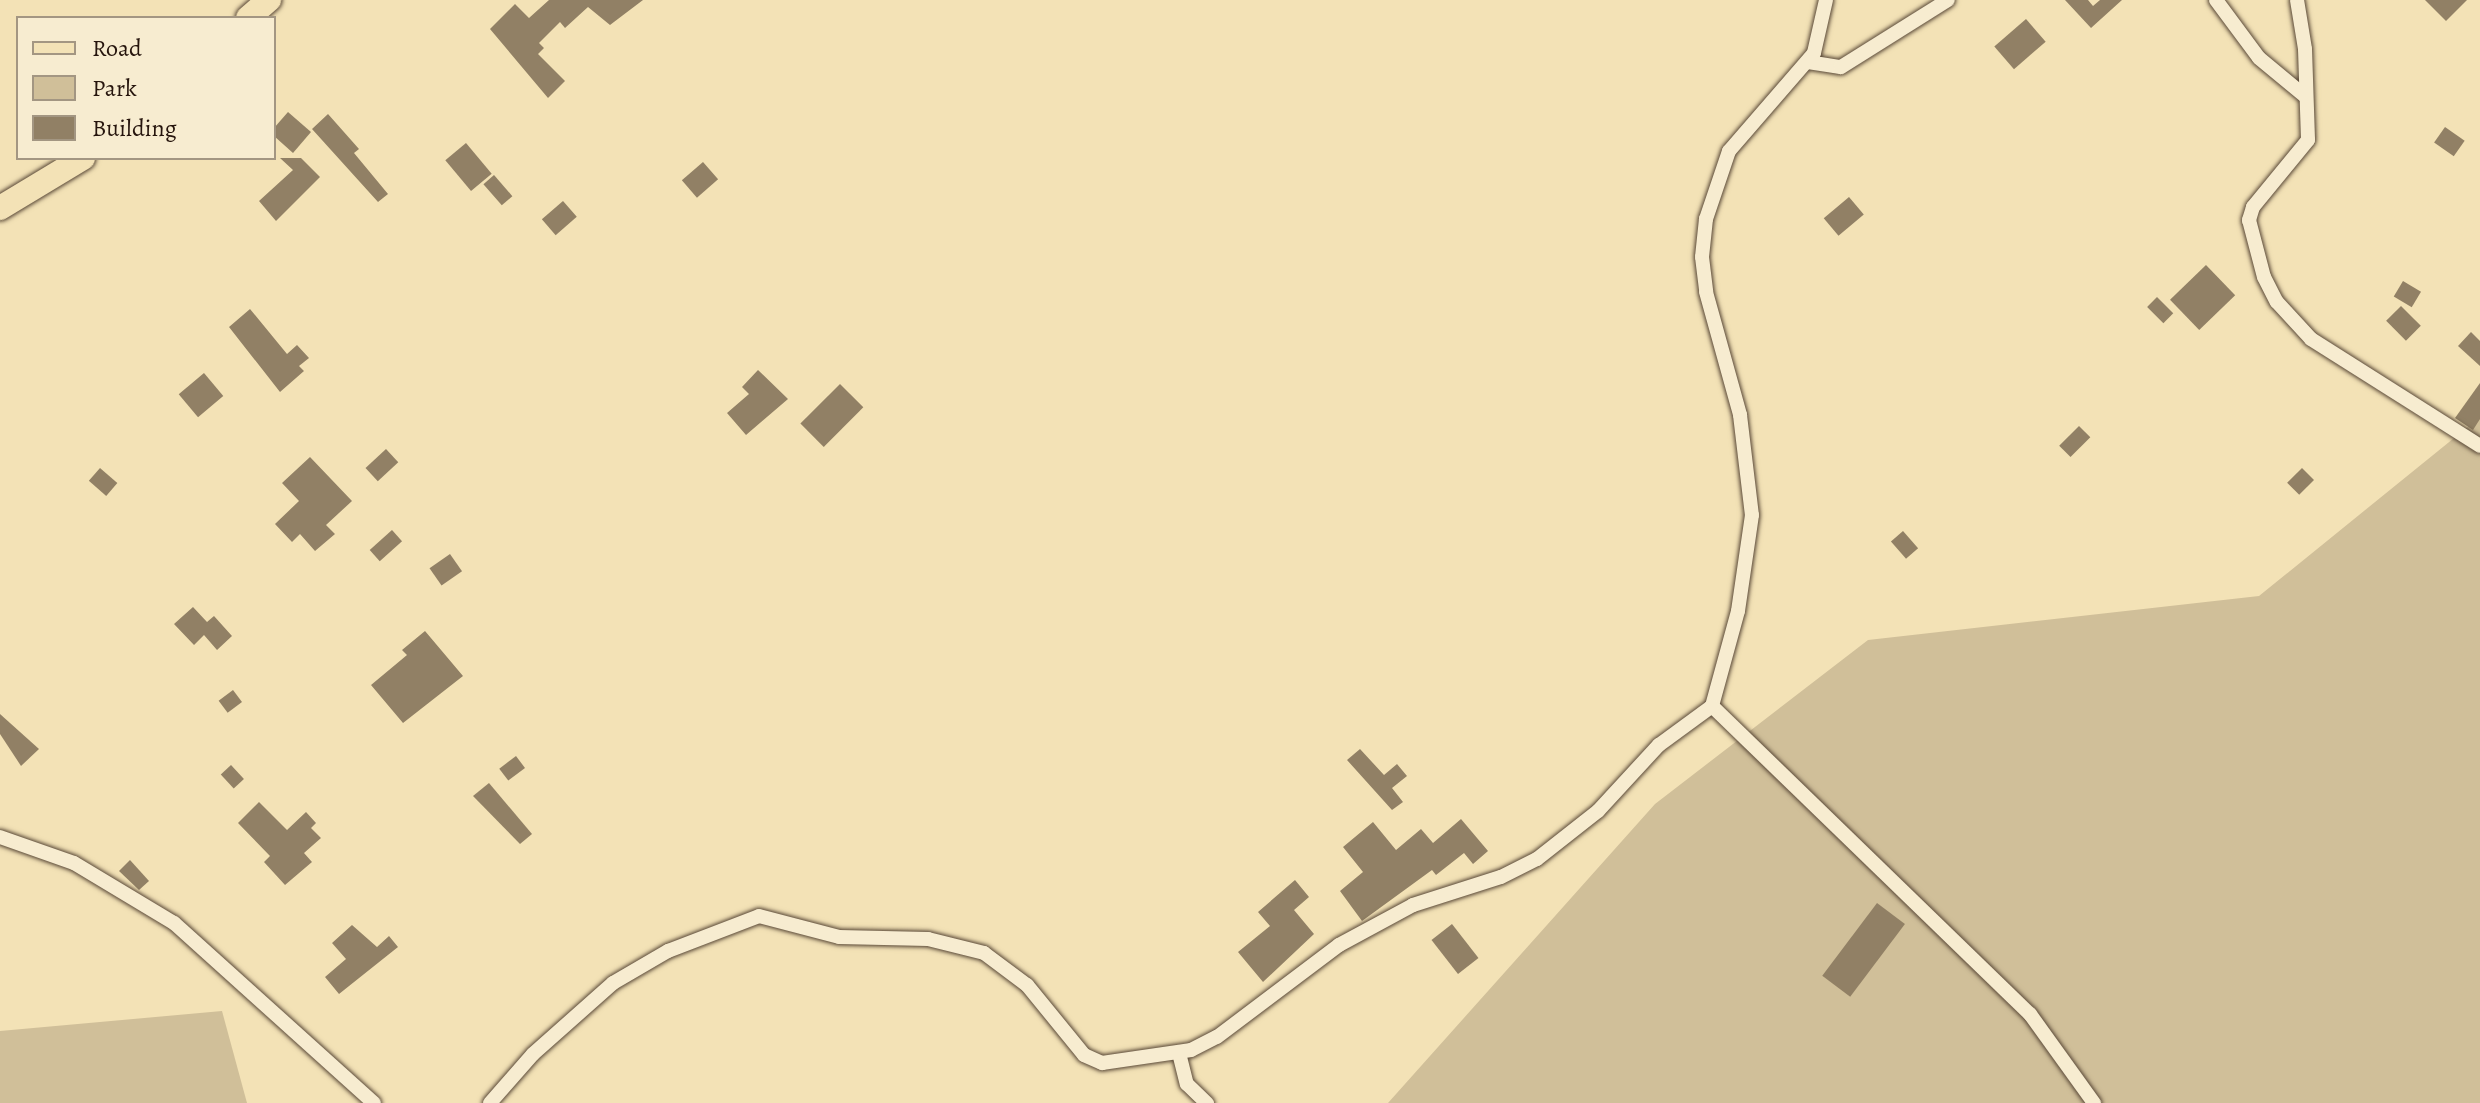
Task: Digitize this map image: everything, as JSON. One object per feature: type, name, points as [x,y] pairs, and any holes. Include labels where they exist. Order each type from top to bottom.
[{"type":"main road","points":[[250,16],[269,0]]},
{"type":"main road","points":[[0,208],[80,160]]},
{"type":"street","points":[[490,1103],[533,1054],[613,983],[668,951],[759,916],[839,937],[928,939],[967,946],[1027,985],[1084,1055],[1102,1063],[1179,1053],[1217,1037],[1339,945],[1413,905],[1501,877],[1537,859],[1598,811],[1659,745],[1712,706],[1738,611],[1752,515],[1740,415],[1706,292],[1702,257],[1706,219],[1729,151],[1808,62],[1826,0]]},
{"type":"street","points":[[1808,62],[1841,67],[1853,62],[1948,0]]},
{"type":"street","points":[[2216,0],[2259,58],[2306,97]]},
{"type":"street","points":[[2297,0],[2306,97],[2303,151],[2253,207],[2249,220],[2264,277],[2277,302],[2311,339],[2480,446]]},
{"type":"street","points":[[1712,706],[2030,1014],[2094,1103]]},
{"type":"street","points":[[0,837],[74,863],[174,923],[374,1103]]},
{"type":"street","points":[[1179,1053],[1187,1084],[1207,1103]]},
{"type":"green space","points":[[2480,417],[2480,1103],[1388,1103],[1655,804],[1868,640],[2259,596]]},
{"type":"green space","points":[[222,1011],[247,1103],[0,1103],[0,1031]]},
{"type":"building","points":[[549,0],[643,0],[610,25],[588,7],[565,28],[560,22],[539,43],[544,48],[538,54],[565,81],[548,98],[490,29],[515,4],[529,18]]},
{"type":"building","points":[[2065,0],[2088,0],[2093,6],[2100,0],[2122,0],[2091,28]]},
{"type":"building","points":[[2425,0],[2467,0],[2446,21]]},
{"type":"building","points":[[2026,19],[2046,42],[2014,69],[1994,47]]},
{"type":"building","points":[[288,112],[311,132],[293,153],[276,138],[276,126]]},
{"type":"building","points":[[328,114],[359,149],[354,153],[388,194],[378,202],[312,129]]},
{"type":"building","points":[[2445,127],[2465,141],[2454,156],[2434,143]]},
{"type":"building","points":[[466,143],[492,174],[471,191],[445,160]]},
{"type":"building","points":[[280,158],[301,158],[320,177],[276,221],[259,201],[293,170]]},
{"type":"building","points":[[703,162],[718,179],[697,198],[682,180]]},
{"type":"building","points":[[494,175],[512,196],[502,205],[483,184]]},
{"type":"building","points":[[1849,197],[1864,215],[1839,236],[1824,218]]},
{"type":"building","points":[[563,201],[577,217],[556,235],[542,219]]},
{"type":"building","points":[[2206,265],[2235,295],[2199,330],[2170,300]]},
{"type":"building","points":[[2403,281],[2421,292],[2412,307],[2394,296]]},
{"type":"building","points":[[2157,297],[2173,313],[2163,323],[2147,307]]},
{"type":"building","points":[[2401,306],[2421,326],[2406,341],[2386,321]]},
{"type":"building","points":[[250,309],[287,354],[297,345],[309,358],[299,366],[304,371],[280,392],[229,327]]},
{"type":"building","points":[[2471,332],[2480,341],[2480,366],[2458,346]]},
{"type":"building","points":[[758,370],[788,399],[746,435],[727,413],[749,394],[742,387]]},
{"type":"building","points":[[204,373],[223,396],[198,417],[179,394]]},
{"type":"building","points":[[2480,383],[2480,419],[2473,430],[2455,418]]},
{"type":"building","points":[[840,384],[863,407],[824,447],[800,424]]},
{"type":"building","points":[[2079,426],[2090,437],[2071,457],[2059,446]]},
{"type":"building","points":[[386,449],[398,462],[378,481],[366,468]]},
{"type":"building","points":[[310,457],[352,501],[326,525],[335,534],[315,551],[300,534],[292,542],[275,524],[299,501],[282,483]]},
{"type":"building","points":[[100,468],[117,483],[106,496],[89,481]]},
{"type":"building","points":[[2302,468],[2314,480],[2299,495],[2287,483]]},
{"type":"building","points":[[392,530],[402,541],[380,561],[370,550]]},
{"type":"building","points":[[1903,531],[1918,548],[1906,559],[1891,541]]},
{"type":"building","points":[[450,554],[462,571],[442,586],[430,568]]},
{"type":"building","points":[[193,607],[207,622],[214,616],[232,636],[217,650],[204,635],[194,645],[174,624]]},
{"type":"building","points":[[425,631],[463,676],[403,723],[371,685],[407,655],[402,650]]},
{"type":"building","points":[[233,690],[242,702],[228,713],[219,701]]},
{"type":"building","points":[[0,714],[39,749],[21,766],[0,734]]},
{"type":"building","points":[[1360,749],[1384,775],[1397,764],[1407,776],[1392,788],[1403,802],[1392,810],[1347,760]]},
{"type":"building","points":[[516,756],[525,768],[508,781],[499,769]]},
{"type":"building","points":[[231,765],[244,779],[234,788],[221,775]]},
{"type":"building","points":[[489,783],[532,834],[520,844],[473,796]]},
{"type":"building","points":[[259,802],[287,830],[306,812],[316,823],[311,828],[321,838],[304,853],[312,862],[285,885],[264,862],[270,856],[238,823]]},
{"type":"building","points":[[1461,819],[1488,851],[1473,864],[1464,853],[1436,875],[1432,870],[1362,921],[1340,891],[1363,872],[1343,847],[1373,822],[1396,850],[1421,829],[1433,843]]},
{"type":"building","points":[[130,860],[149,881],[139,890],[119,871]]},
{"type":"building","points":[[1295,880],[1309,897],[1294,910],[1314,934],[1263,982],[1238,952],[1270,926],[1258,912]]},
{"type":"building","points":[[1877,903],[1905,924],[1850,997],[1822,976]]},
{"type":"building","points":[[1452,924],[1478,958],[1458,974],[1432,940]]},
{"type":"building","points":[[352,925],[377,947],[389,936],[398,947],[339,994],[325,977],[346,959],[332,943]]}]
